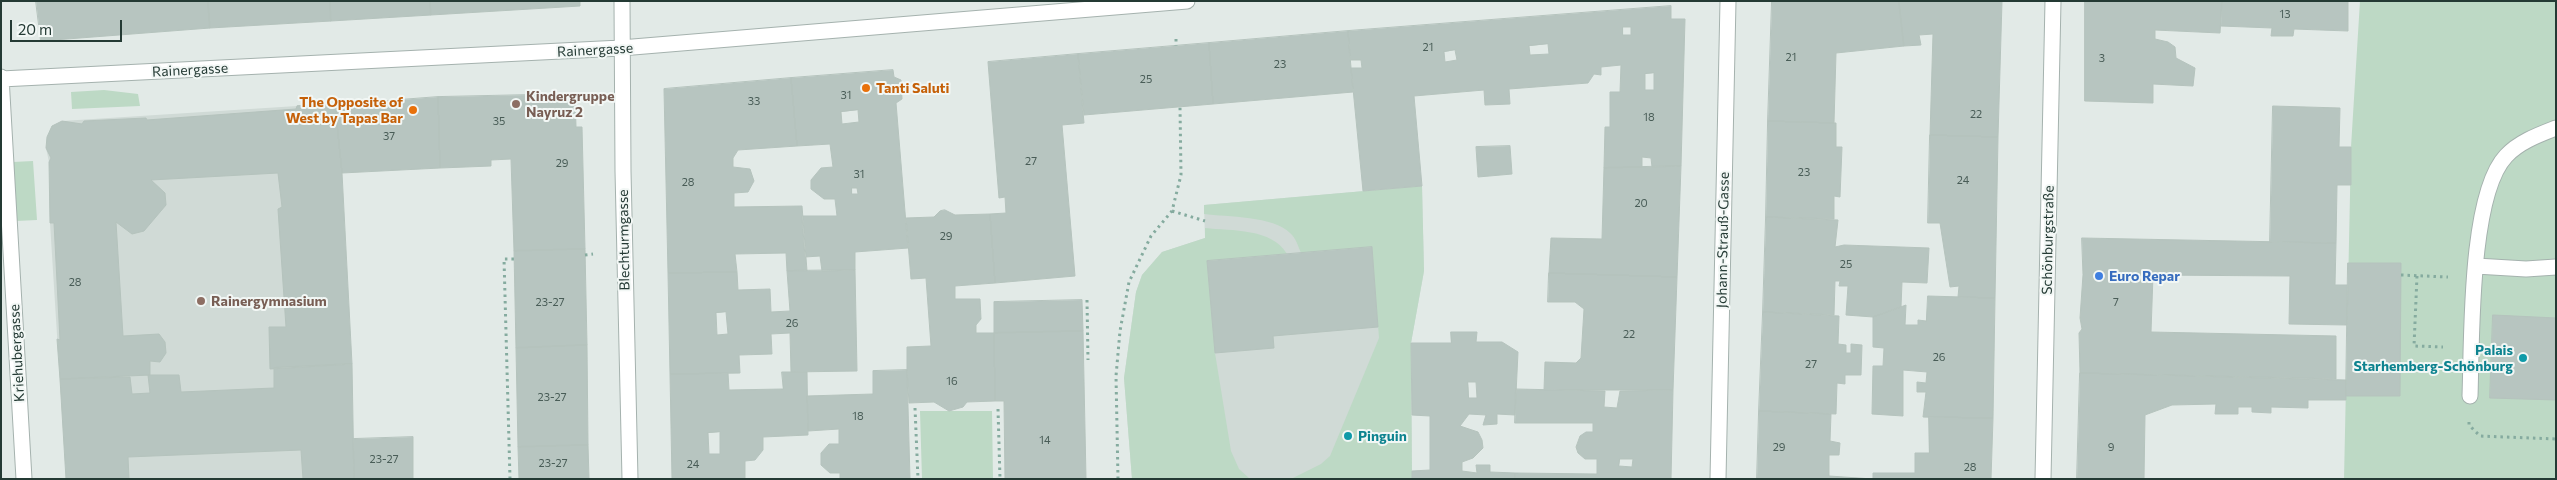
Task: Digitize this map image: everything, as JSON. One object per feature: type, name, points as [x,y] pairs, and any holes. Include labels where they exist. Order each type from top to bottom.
[{"type":"street","name":"Blechturmgasse","points":[[622,1],[621,48],[630,479]]},
{"type":"street","name":"Rainergasse","points":[[1,78],[621,48],[1186,1]]},
{"type":"street","name":"Johann-Strauß-Gasse","points":[[1718,479],[1728,1]]},
{"type":"street","name":"Schönburgstraße","points":[[2043,479],[2054,1]]},
{"type":"street","name":"Kriehubergasse","points":[[1,78],[24,479]]},
{"type":"street","points":[[2470,396],[2475,272],[2480,228],[2490,185],[2505,156],[2531,137],[2556,128]]},
{"type":"street","points":[[2475,272],[2556,267]]},
{"type":"path","points":[[1176,39],[1176,46]]},
{"type":"path","points":[[1118,479],[1116,376],[1120,330],[1129,282],[1150,236],[1172,211],[1181,175],[1180,107]]},
{"type":"path","points":[[1172,211],[1205,221]]},
{"type":"path","points":[[585,255],[592,254]]},
{"type":"path","points":[[510,479],[504,259],[514,259]]},
{"type":"path","points":[[2401,275],[2417,276],[2475,272]]},
{"type":"path","points":[[2417,276],[2414,346],[2472,348]]},
{"type":"path","points":[[1087,300],[1088,360]]},
{"type":"path","points":[[915,408],[918,479]]},
{"type":"path","points":[[998,408],[1000,479]]},
{"type":"path","points":[[2480,436],[2556,439]]},
{"type":"shaded area","name":"Rainergymnasium","points":[[297,106],[354,479],[66,479],[50,223],[49,162],[46,148],[47,137],[52,126],[62,121]]},
{"type":"shaded area","points":[[1422,186],[1424,271],[1411,343],[1412,479],[1132,479],[1124,378],[1136,292],[1142,275],[1162,252],[1205,238],[1204,205]]},
{"type":"green space","points":[[2360,1],[2556,1],[2556,479],[2344,479],[2351,147]]},
{"type":"green space","points":[[104,90],[138,94],[140,106],[72,109],[71,92]]},
{"type":"green space","points":[[33,161],[37,220],[16,221],[13,162]]},
{"type":"green space","points":[[1422,186],[1424,271],[1411,343],[1412,479],[1291,479],[1321,464],[1330,456],[1379,338],[1372,247],[1301,253],[1294,237],[1283,227],[1262,220],[1204,214],[1204,205]]},
{"type":"green space","points":[[1205,228],[1250,232],[1262,235],[1272,239],[1287,254],[1207,261],[1215,353],[1231,451],[1239,469],[1250,479],[1132,479],[1124,378],[1136,292],[1142,275],[1162,252],[1205,238]]},
{"type":"green space","points":[[920,411],[992,411],[993,479],[922,479]]},
{"type":"building","points":[[36,1],[208,1],[210,28],[41,41]]},
{"type":"building","points":[[208,1],[330,1],[331,21],[210,28]]},
{"type":"building","points":[[330,1],[430,1],[431,15],[331,21]]},
{"type":"building","points":[[430,1],[580,1],[580,6],[431,15]]},
{"type":"building","points":[[1772,1],[1899,1],[1904,46],[1836,53],[1834,123],[1768,121]]},
{"type":"building","points":[[1899,1],[2002,1],[1998,137],[1930,135],[1933,34],[1919,35],[1921,45],[1904,46]]},
{"type":"building","points":[[2085,1],[2222,1],[2220,33],[2155,30],[2155,39],[2168,42],[2175,47],[2176,58],[2195,68],[2193,86],[2153,84],[2153,103],[2085,101]]},
{"type":"building","points":[[2222,1],[2348,1],[2348,31],[2294,29],[2293,36],[2271,36],[2272,28],[2221,26]]},
{"type":"building","points":[[1671,6],[1671,19],[1685,19],[1681,166],[1652,167],[1651,158],[1642,157],[1642,167],[1604,168],[1605,127],[1610,127],[1610,92],[1620,92],[1621,65],[1601,67],[1601,75],[1594,74],[1588,83],[1509,89],[1510,104],[1485,105],[1484,90],[1414,96],[1422,186],[1363,191],[1351,68],[1362,68],[1361,60],[1350,60],[1348,31]],"holes":[[[1623,27],[1631,27],[1631,35],[1623,35]],[[1548,44],[1549,54],[1530,55],[1529,46]],[[1455,50],[1457,60],[1445,62],[1444,52]],[[1654,73],[1654,90],[1645,90],[1645,74]]]},
{"type":"building","points":[[1348,31],[1353,92],[1213,104],[1209,43]]},
{"type":"building","points":[[1209,43],[1213,104],[1084,115],[1078,54]]},
{"type":"building","points":[[1078,54],[1084,123],[1062,125],[1075,276],[995,283],[990,214],[1006,213],[1005,197],[999,198],[988,62]]},
{"type":"building","points":[[893,70],[894,77],[901,80],[902,99],[896,103],[908,248],[855,252],[855,270],[822,271],[820,256],[805,257],[802,216],[837,216],[835,199],[824,199],[811,189],[811,180],[821,168],[833,167],[830,144],[797,146],[791,78]],"holes":[[[858,110],[859,122],[842,124],[841,112]],[[852,188],[857,188],[858,194],[852,194]]]},
{"type":"building","points":[[791,78],[797,146],[738,150],[733,158],[733,167],[750,169],[754,181],[748,192],[734,193],[734,207],[802,206],[807,271],[787,271],[786,253],[735,254],[737,272],[668,273],[664,89]]},
{"type":"building","points":[[575,94],[576,127],[582,127],[585,249],[514,251],[511,159],[491,160],[491,166],[440,168],[438,97]]},
{"type":"building","points":[[438,97],[440,168],[342,173],[335,105]]},
{"type":"building","points":[[335,105],[342,173],[352,364],[270,369],[269,327],[286,327],[278,209],[282,207],[278,173],[151,180],[165,193],[166,205],[144,231],[132,234],[116,222],[123,336],[159,334],[165,342],[166,353],[160,362],[150,361],[150,375],[60,379],[54,223],[50,223],[49,162],[51,158],[46,148],[47,137],[52,126],[62,121],[82,124],[84,121],[146,118],[147,120],[296,109],[297,106]]},
{"type":"building","points":[[2273,106],[2340,108],[2339,147],[2351,147],[2351,185],[2337,185],[2336,243],[2270,242]]},
{"type":"building","points":[[1768,121],[1836,123],[1836,147],[1842,147],[1840,197],[1834,196],[1834,219],[1766,217]]},
{"type":"building","points":[[1930,135],[1998,137],[1995,298],[1958,297],[1959,286],[1950,287],[1940,223],[1928,223]]},
{"type":"building","points":[[1510,146],[1512,174],[1478,177],[1476,147]]},
{"type":"building","points":[[1681,166],[1677,277],[1549,273],[1551,238],[1602,239],[1604,168]]},
{"type":"building","points":[[945,210],[955,215],[990,214],[995,283],[955,286],[955,299],[980,299],[981,319],[976,325],[976,333],[994,333],[995,401],[967,402],[963,407],[949,411],[934,402],[909,403],[907,370],[907,347],[931,346],[926,278],[911,279],[906,218],[934,217],[940,211]]},
{"type":"building","points":[[1766,217],[1838,220],[1835,247],[1844,245],[1929,248],[1927,283],[1902,282],[1901,307],[1873,317],[1846,315],[1848,286],[1839,286],[1840,281],[1835,281],[1834,315],[1763,312]]},
{"type":"building","points":[[2082,238],[2336,243],[2335,285],[2348,285],[2347,325],[2289,324],[2290,276],[2153,275],[2151,332],[2336,336],[2336,379],[2080,373],[2079,333],[2082,329],[2080,318],[2083,275]]},
{"type":"building","points":[[1372,247],[1378,327],[1273,336],[1274,348],[1215,353],[1207,261]]},
{"type":"building","points":[[585,249],[587,345],[516,348],[514,251]]},
{"type":"building","points":[[2348,263],[2401,263],[2400,396],[2346,396]]},
{"type":"building","points":[[855,270],[857,371],[791,372],[790,333],[771,334],[772,354],[739,355],[740,373],[670,374],[668,273],[737,272],[738,290],[770,289],[771,312],[790,311],[787,271]],"holes":[[[726,312],[728,334],[717,335],[716,313]]]},
{"type":"building","points":[[1549,273],[1677,277],[1673,390],[1544,390],[1545,362],[1576,363],[1581,358],[1584,309],[1575,302],[1548,302]]},
{"type":"building","points":[[1928,296],[1995,298],[1993,418],[1923,417],[1926,392],[1917,392],[1917,382],[1926,383],[1927,372],[1903,370],[1903,416],[1872,414],[1873,366],[1883,366],[1884,348],[1873,347],[1873,317],[1906,305],[1905,325],[1918,325],[1918,320],[1926,321]]},
{"type":"building","points":[[1082,300],[1083,331],[994,333],[994,302]]},
{"type":"building","points":[[1763,312],[1839,316],[1838,344],[1846,345],[1846,353],[1851,353],[1851,344],[1862,345],[1861,375],[1845,375],[1845,384],[1837,383],[1836,414],[1759,411]]},
{"type":"building","name":"Palais Starhemberg-Schönburg","points":[[2493,315],[2556,318],[2556,400],[2490,398]]},
{"type":"building","points":[[1083,331],[1086,479],[1005,479],[1004,401],[995,401],[994,333]]},
{"type":"building","points":[[1451,332],[1477,332],[1476,342],[1502,342],[1518,352],[1515,415],[1497,414],[1497,424],[1483,425],[1486,415],[1469,414],[1460,426],[1478,432],[1483,448],[1473,458],[1462,462],[1462,471],[1477,473],[1476,465],[1490,465],[1490,472],[1515,473],[1515,479],[1412,479],[1412,471],[1430,470],[1430,416],[1412,415],[1411,343],[1451,343]],"holes":[[[1468,382],[1476,382],[1477,398],[1469,398]]]},
{"type":"building","points":[[587,345],[588,445],[518,447],[516,348]]},
{"type":"building","points":[[352,364],[354,479],[303,479],[301,450],[128,457],[129,479],[66,479],[60,379],[130,377],[132,394],[150,393],[148,375],[179,375],[181,392],[274,388],[274,368]]},
{"type":"building","points":[[907,370],[910,479],[840,479],[840,473],[830,473],[821,465],[821,453],[829,444],[839,444],[839,429],[808,431],[807,396],[873,394],[873,371]]},
{"type":"building","points":[[782,372],[807,372],[808,435],[763,437],[763,450],[755,460],[745,461],[745,479],[672,479],[670,374],[728,373],[729,390],[783,389]],"holes":[[[720,432],[720,454],[709,454],[708,433]]]},
{"type":"building","points":[[2080,373],[2346,380],[2346,400],[2308,400],[2308,408],[2271,407],[2271,413],[2252,412],[2252,407],[2238,407],[2238,414],[2215,414],[2216,404],[2172,405],[2145,415],[2144,479],[2077,479]]},
{"type":"building","points":[[1516,389],[1605,391],[1604,407],[1617,408],[1620,391],[1673,390],[1671,479],[1515,479],[1515,473],[1597,474],[1597,459],[1585,459],[1578,453],[1576,447],[1580,436],[1586,432],[1593,432],[1593,423],[1515,423]],"holes":[[[1620,459],[1633,459],[1632,467],[1619,466]]]},
{"type":"building","points":[[1759,411],[1831,414],[1830,441],[1840,443],[1839,455],[1829,455],[1829,476],[1873,479],[1757,479]]},
{"type":"building","points":[[1929,417],[1993,418],[1991,479],[1873,479],[1873,473],[1915,473],[1915,453],[1929,453]]},
{"type":"building","points":[[413,437],[413,479],[354,479],[353,439]]},
{"type":"building","points":[[588,445],[589,479],[519,479],[518,447]]},
{"type":"place","name":"Tanti Saluti","points":[[866,88]]},
{"type":"place","name":"Kindergruppe Nayruz 2","points":[[516,104]]},
{"type":"place","name":"The Opposite of West by Tapas Bar","points":[[413,110]]},
{"type":"place","name":"Euro Repar","points":[[2099,276]]},
{"type":"place","name":"Rainergymnasium","points":[[201,301]]},
{"type":"place","name":"Palais Starhemberg-Schönburg","points":[[2523,358]]},
{"type":"place","name":"Pinguin","points":[[1348,436]]}]
